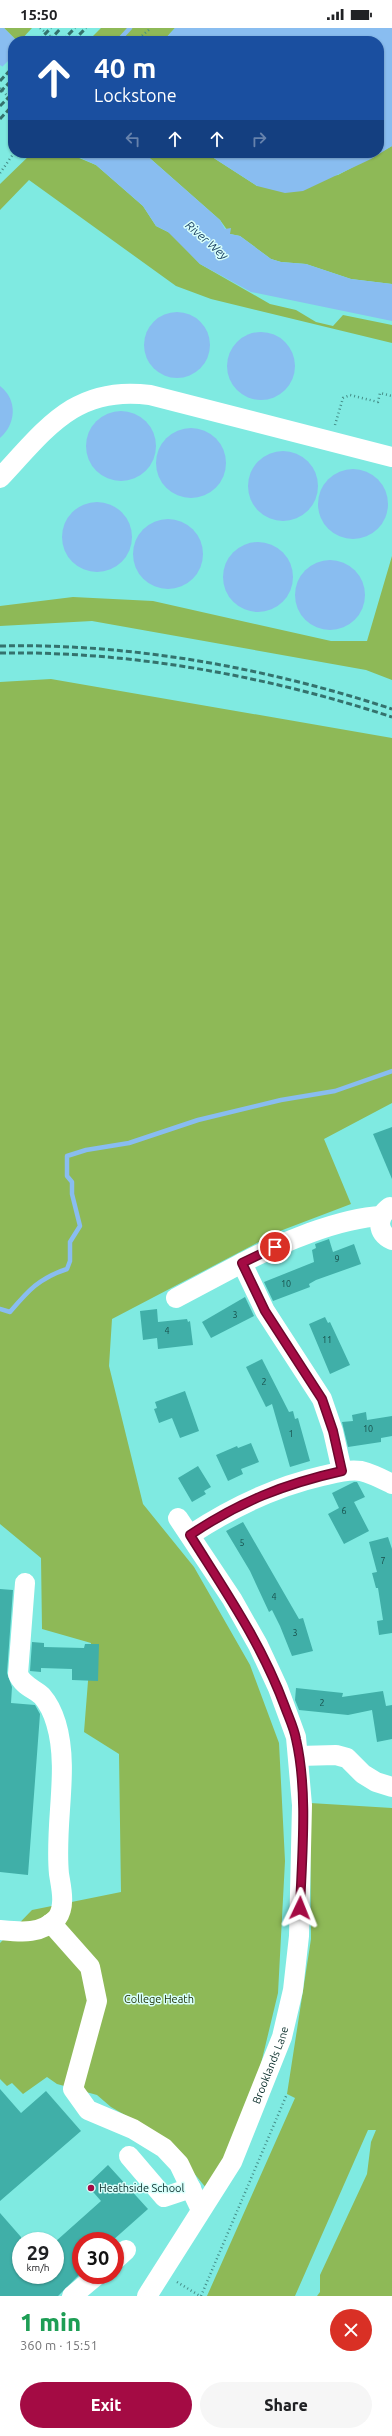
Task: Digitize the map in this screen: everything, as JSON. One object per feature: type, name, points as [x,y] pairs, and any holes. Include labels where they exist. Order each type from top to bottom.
[{"type":"street","points":[[0,478],[42,433],[74,406],[96,397],[116,394],[150,395],[389,455]]},
{"type":"street","points":[[387,1211],[380,1221],[382,1232],[392,1240]]},
{"type":"street","points":[[176,1298],[261,1253],[342,1221],[387,1211]]},
{"type":"street","points":[[242,1263],[265,1311],[322,1399],[333,1431],[342,1471]]},
{"type":"street","points":[[190,1535],[245,1502],[284,1486],[342,1471],[362,1472],[378,1476],[392,1484]]},
{"type":"street","name":"Brooklands Lane","points":[[147,2296],[232,2162],[282,2037],[293,1990],[299,1936],[302,1806],[299,1756],[296,1737],[278,1688],[258,1646],[232,1599],[178,1518]]},
{"type":"street","points":[[0,1930],[33,1932],[51,1923],[61,1909],[62,1900],[57,1846],[62,1766],[61,1744],[49,1705],[25,1684],[18,1674],[25,1583]]},
{"type":"street","points":[[299,1756],[336,1755],[347,1758],[362,1774],[376,1782],[392,1787]]},
{"type":"street","points":[[51,1923],[90,1967],[97,2001],[73,2089],[88,2110],[133,2129],[164,2148],[179,2164],[201,2210]]},
{"type":"street","points":[[129,2156],[164,2197],[191,2188]]},
{"type":"street","points":[[72,2296],[86,2284]]},
{"type":"path","points":[[40,28],[50,36]]},
{"type":"path","points":[[142,36],[151,28]]},
{"type":"path","points":[[0,88],[8,97]]},
{"type":"path","points":[[0,173],[10,158]]},
{"type":"path","points":[[331,441],[343,398],[350,395],[378,402],[380,393],[392,396]]},
{"type":"path","points":[[162,2274],[200,2296],[287,2094]]},
{"type":"green space","points":[[4,28],[32,28],[25,36],[12,36]]},
{"type":"green space","points":[[101,28],[175,28],[168,36],[93,36]]},
{"type":"green space","points":[[392,146],[392,284],[351,279],[306,264],[281,262],[271,259],[240,236],[230,234],[220,220],[150,158],[214,158],[257,186],[338,175],[370,158],[384,158],[384,150]]},
{"type":"green space","points":[[27,158],[79,158],[96,165],[143,206],[156,226],[170,233],[200,264],[270,304],[296,310],[316,322],[333,326],[343,315],[392,325],[392,343],[211,299],[176,286],[29,180],[0,210],[0,184]]},
{"type":"green space","points":[[392,556],[392,680],[366,670],[92,621],[0,626],[0,606],[73,597],[153,601],[331,641],[367,641]]},
{"type":"green space","name":"College Heath","points":[[51,679],[392,738],[392,1103],[324,1139],[351,1204],[280,1231],[112,1319],[109,1366],[143,1504],[194,1567],[250,1665],[279,1743],[285,1861],[278,1993],[259,2072],[223,2166],[207,2189],[183,2160],[151,2130],[111,2107],[97,2095],[57,2084],[47,2077],[23,2094],[12,2083],[7,2086],[0,2079],[0,1943],[32,1910],[121,1892],[119,1754],[84,1732],[91,1643],[42,1629],[41,1558],[0,1524],[0,682]]},
{"type":"green space","points":[[310,1803],[392,1808],[392,2296],[317,2296],[320,2292],[320,2275],[367,2174],[371,2142],[376,2130],[368,2130],[295,2296],[207,2296],[295,2098],[287,2094],[311,1939]]},
{"type":"water","points":[[0,28],[4,28],[12,36],[8,36],[8,71],[0,65]]},
{"type":"water","points":[[175,28],[392,28],[392,146],[384,151],[384,36],[168,36]]},
{"type":"water","name":"River Wey","points":[[81,158],[150,158],[220,220],[225,229],[231,228],[230,234],[240,236],[271,259],[281,262],[306,264],[351,279],[392,284],[392,321],[251,292],[200,264],[168,232],[156,226],[143,206],[96,165]]},
{"type":"water","points":[[214,158],[373,158],[303,191],[285,193],[257,186]]},
{"type":"water","points":[[177,312],[189,315],[200,322],[207,333],[210,345],[207,357],[200,368],[189,375],[177,378],[165,375],[154,368],[147,357],[144,345],[147,333],[154,322],[165,315]]},
{"type":"water","points":[[261,332],[274,335],[285,342],[292,353],[295,366],[292,379],[285,390],[274,397],[261,400],[248,397],[237,390],[230,379],[227,366],[230,353],[237,342],[248,335]]},
{"type":"water","points":[[0,386],[10,398],[13,412],[9,426],[0,438]]},
{"type":"water","points":[[121,411],[134,414],[146,421],[153,433],[156,446],[153,459],[146,471],[134,478],[121,481],[108,478],[96,471],[89,459],[86,446],[89,433],[96,421],[108,414]]},
{"type":"water","points":[[191,428],[204,431],[216,438],[223,450],[226,463],[223,476],[216,488],[204,495],[191,498],[178,495],[166,488],[159,476],[156,463],[159,450],[166,438],[178,431]]},
{"type":"water","points":[[283,451],[296,454],[308,461],[315,473],[318,486],[315,499],[308,511],[296,518],[283,521],[270,518],[258,511],[251,499],[248,486],[251,473],[258,461],[270,454]]},
{"type":"water","points":[[353,469],[366,472],[378,479],[385,491],[388,504],[385,517],[378,529],[366,536],[353,539],[340,536],[328,529],[321,517],[318,504],[321,491],[328,479],[340,472]]},
{"type":"water","points":[[97,502],[110,505],[122,512],[129,524],[132,537],[129,550],[122,562],[110,569],[97,572],[84,569],[72,562],[65,550],[62,537],[65,524],[72,512],[84,505]]},
{"type":"water","points":[[168,519],[181,522],[193,529],[200,541],[203,554],[200,567],[193,579],[181,586],[168,589],[155,586],[143,579],[136,567],[133,554],[136,541],[143,529],[155,522]]},
{"type":"water","points":[[258,542],[271,545],[283,552],[290,564],[293,577],[290,590],[283,602],[271,609],[258,612],[245,609],[233,602],[226,590],[223,577],[226,564],[233,552],[245,545]]},
{"type":"water","points":[[330,560],[343,563],[355,570],[362,582],[365,595],[362,608],[355,620],[343,627],[330,630],[317,627],[305,620],[298,608],[295,595],[298,582],[305,570],[317,563]]},
{"type":"pier","points":[[8,61],[8,73],[1,68]]},
{"type":"building","points":[[392,1127],[392,1179],[373,1134]]},
{"type":"building","points":[[329,1239],[333,1252],[354,1244],[361,1264],[316,1280],[309,1284],[310,1287],[273,1301],[264,1282],[314,1262],[312,1250],[316,1248],[315,1244]]},
{"type":"building","points":[[245,1297],[254,1316],[211,1338],[202,1322]]},
{"type":"building","points":[[157,1309],[158,1322],[187,1319],[188,1322],[190,1321],[193,1345],[158,1349],[157,1338],[143,1340],[140,1311]]},
{"type":"building","points":[[325,1317],[328,1323],[330,1322],[350,1365],[330,1374],[309,1324]]},
{"type":"building","points":[[262,1359],[289,1412],[293,1411],[295,1419],[298,1418],[310,1461],[290,1467],[272,1404],[266,1407],[246,1367]]},
{"type":"building","points":[[185,1391],[199,1431],[180,1438],[172,1418],[159,1423],[154,1409],[157,1408],[155,1402]]},
{"type":"building","points":[[366,1412],[367,1420],[392,1416],[392,1436],[381,1438],[381,1442],[348,1447],[342,1422],[353,1421],[352,1415]]},
{"type":"building","points":[[251,1443],[259,1462],[241,1469],[243,1474],[228,1481],[216,1455],[237,1446],[238,1448]]},
{"type":"building","points":[[198,1466],[211,1487],[204,1491],[206,1494],[192,1502],[178,1478]]},
{"type":"building","points":[[354,1482],[357,1482],[365,1497],[354,1502],[369,1531],[344,1544],[328,1514],[339,1508],[332,1493]]},
{"type":"building","points":[[243,1522],[299,1619],[303,1618],[313,1651],[292,1656],[272,1610],[269,1612],[250,1571],[226,1531]]},
{"type":"building","points":[[388,1537],[392,1549],[392,1633],[379,1635],[377,1621],[383,1620],[378,1588],[376,1588],[372,1573],[377,1572],[369,1542]]},
{"type":"building","points":[[0,1589],[13,1590],[7,1673],[12,1687],[11,1703],[35,1705],[40,1714],[28,1875],[0,1872]]},
{"type":"building","points":[[32,1642],[44,1643],[44,1647],[84,1648],[85,1644],[99,1644],[98,1681],[72,1680],[72,1669],[41,1668],[41,1672],[30,1671]]},
{"type":"building","points":[[296,1688],[343,1693],[342,1697],[383,1691],[386,1706],[392,1705],[392,1739],[377,1742],[372,1710],[348,1715],[299,1710],[295,1700]]},
{"type":"building","points":[[0,2089],[21,2113],[46,2091],[81,2131],[0,2201]]},
{"type":"building","points":[[108,2165],[148,2209],[122,2232],[72,2232],[72,2282],[58,2296],[0,2296],[0,2213],[17,2232],[12,2232],[12,2284],[64,2284],[64,2234],[101,2201],[87,2185]]},
{"type":"waterway","points":[[123,36],[130,28]]},
{"type":"waterway","points":[[0,1309],[10,1312],[41,1281],[67,1269],[70,1261],[70,1242],[80,1226],[72,1194],[72,1182],[67,1176],[67,1156],[86,1150],[129,1143],[198,1120],[281,1100],[335,1091],[392,1071]]},
{"type":"railway","points":[[43,36],[51,28]]},
{"type":"railway","points":[[54,36],[61,28]]},
{"type":"railway","points":[[67,36],[75,28]]},
{"type":"railway","points":[[78,36],[86,28]]},
{"type":"railway","points":[[0,81],[8,72]]},
{"type":"railway","points":[[0,92],[8,84]]},
{"type":"railway","points":[[0,106],[8,98]]},
{"type":"railway","points":[[0,119],[8,110]]},
{"type":"railway","points":[[0,646],[50,646],[99,649],[199,661],[297,681],[392,709]]},
{"type":"railway","points":[[0,653],[50,653],[99,656],[199,669],[297,689],[392,717]]},
{"type":"place","name":"Heathside School","points":[[91,2188]]},
{"type":"route","points":[[275,1247],[242,1263],[265,1311],[322,1399],[333,1431],[342,1471],[284,1486],[245,1502],[222,1514],[190,1535],[232,1599],[258,1646],[278,1688],[296,1737],[299,1756],[302,1806],[300,1908]]}]
